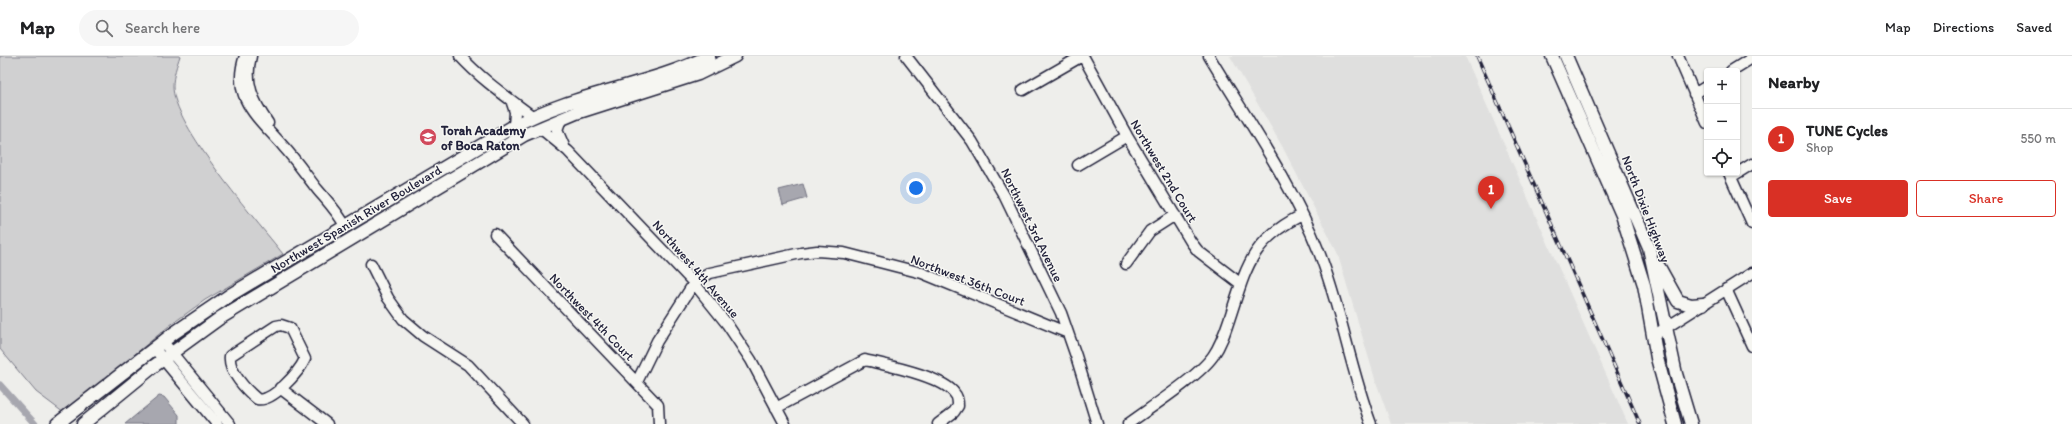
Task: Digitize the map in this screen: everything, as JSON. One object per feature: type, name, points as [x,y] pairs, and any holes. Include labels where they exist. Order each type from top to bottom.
[{"type":"main road","name":"Northwest Spanish River Boulevard","points":[[57,424],[159,345],[230,295],[514,126],[532,116],[581,97],[680,68],[709,56]]},
{"type":"main road","name":"Northwest Spanish River Boulevard","points":[[83,424],[167,356],[220,318],[538,128],[686,78],[735,56]]},
{"type":"main road","name":"North Dixie Highway","points":[[1552,56],[1622,215],[1644,285],[1652,336],[1663,384],[1675,424]]},
{"type":"main road","name":"North Dixie Highway","points":[[1566,56],[1627,192],[1649,248],[1656,275],[1665,328],[1676,374],[1691,424]]},
{"type":"main road","points":[[287,277],[311,255],[340,237],[345,226]]},
{"type":"main road","points":[[1649,248],[1675,298],[1683,304],[1703,304]]},
{"type":"street","points":[[244,56],[241,73],[244,95],[256,118],[282,145],[345,226]]},
{"type":"street","points":[[251,56],[248,73],[252,96],[282,145]]},
{"type":"street","points":[[460,56],[477,75],[512,103],[532,116]]},
{"type":"street","name":"Northwest 3rd Avenue","points":[[906,56],[972,141],[993,175],[1059,308],[1097,424]]},
{"type":"street","points":[[1023,90],[1082,56]]},
{"type":"street","name":"Northwest 2nd Court","points":[[1082,56],[1127,136],[1198,250],[1240,284]]},
{"type":"street","points":[[1209,56],[1302,215],[1328,278],[1371,424]]},
{"type":"street","points":[[1678,56],[1704,116]]},
{"type":"street","points":[[1736,68],[1752,58]]},
{"type":"street","points":[[1694,94],[1704,88]]},
{"type":"street","points":[[512,103],[515,112],[514,126]]},
{"type":"street","name":"Northwest 4th Avenue","points":[[561,119],[558,133],[565,148]]},
{"type":"street","name":"Northwest 4th Avenue","points":[[538,128],[565,148],[694,283],[742,345],[785,424]]},
{"type":"street","points":[[1078,165],[1127,136]]},
{"type":"street","points":[[1740,170],[1752,164]]},
{"type":"street","points":[[1730,176],[1752,224]]},
{"type":"street","points":[[1126,264],[1150,231],[1175,215]]},
{"type":"street","points":[[1128,424],[1196,372],[1212,357],[1222,339],[1240,284],[1249,262],[1264,240],[1277,229],[1302,215]]},
{"type":"street","name":"Northwest 4th Court","points":[[495,234],[637,382],[658,406],[659,424]]},
{"type":"street","name":"Northwest 36th Court","points":[[694,283],[710,273],[801,253],[817,251],[844,253],[922,273],[1068,334]]},
{"type":"street","points":[[370,264],[388,298],[403,319],[423,336],[468,365],[523,424]]},
{"type":"street","points":[[1652,336],[1752,272]]},
{"type":"street","points":[[637,382],[657,341],[694,283]]},
{"type":"street","points":[[1726,289],[1752,346]]},
{"type":"street","points":[[281,325],[290,328],[304,354],[305,359],[280,388],[268,399],[257,399],[232,369],[229,362],[230,356],[241,348],[281,325]]},
{"type":"street","points":[[159,345],[217,424]]},
{"type":"street","points":[[167,356],[230,424]]},
{"type":"street","points":[[776,408],[865,360],[914,372],[948,387],[955,394],[958,406],[954,412],[938,424]]},
{"type":"street","points":[[280,388],[327,424]]},
{"type":"shaded area","points":[[0,56],[180,56],[174,74],[173,86],[176,103],[186,124],[218,172],[283,254],[205,300],[169,326],[64,413],[36,392],[0,349]]},
{"type":"shaded area","points":[[1230,56],[1465,56],[1628,424],[1391,424],[1375,379],[1337,252],[1282,146]]},
{"type":"shaded area","points":[[803,184],[807,198],[783,205],[779,190]]},
{"type":"shaded area","points":[[159,396],[164,397],[179,415],[179,424],[125,424]]},
{"type":"waterway","points":[[0,385],[35,424]]},
{"type":"railway","points":[[1477,56],[1640,424]]},
{"type":"place","name":"Torah Academy of Boca Raton","points":[[428,137]]},
{"type":"place","name":"TUNE Cycles","points":[[1491,209]]}]
